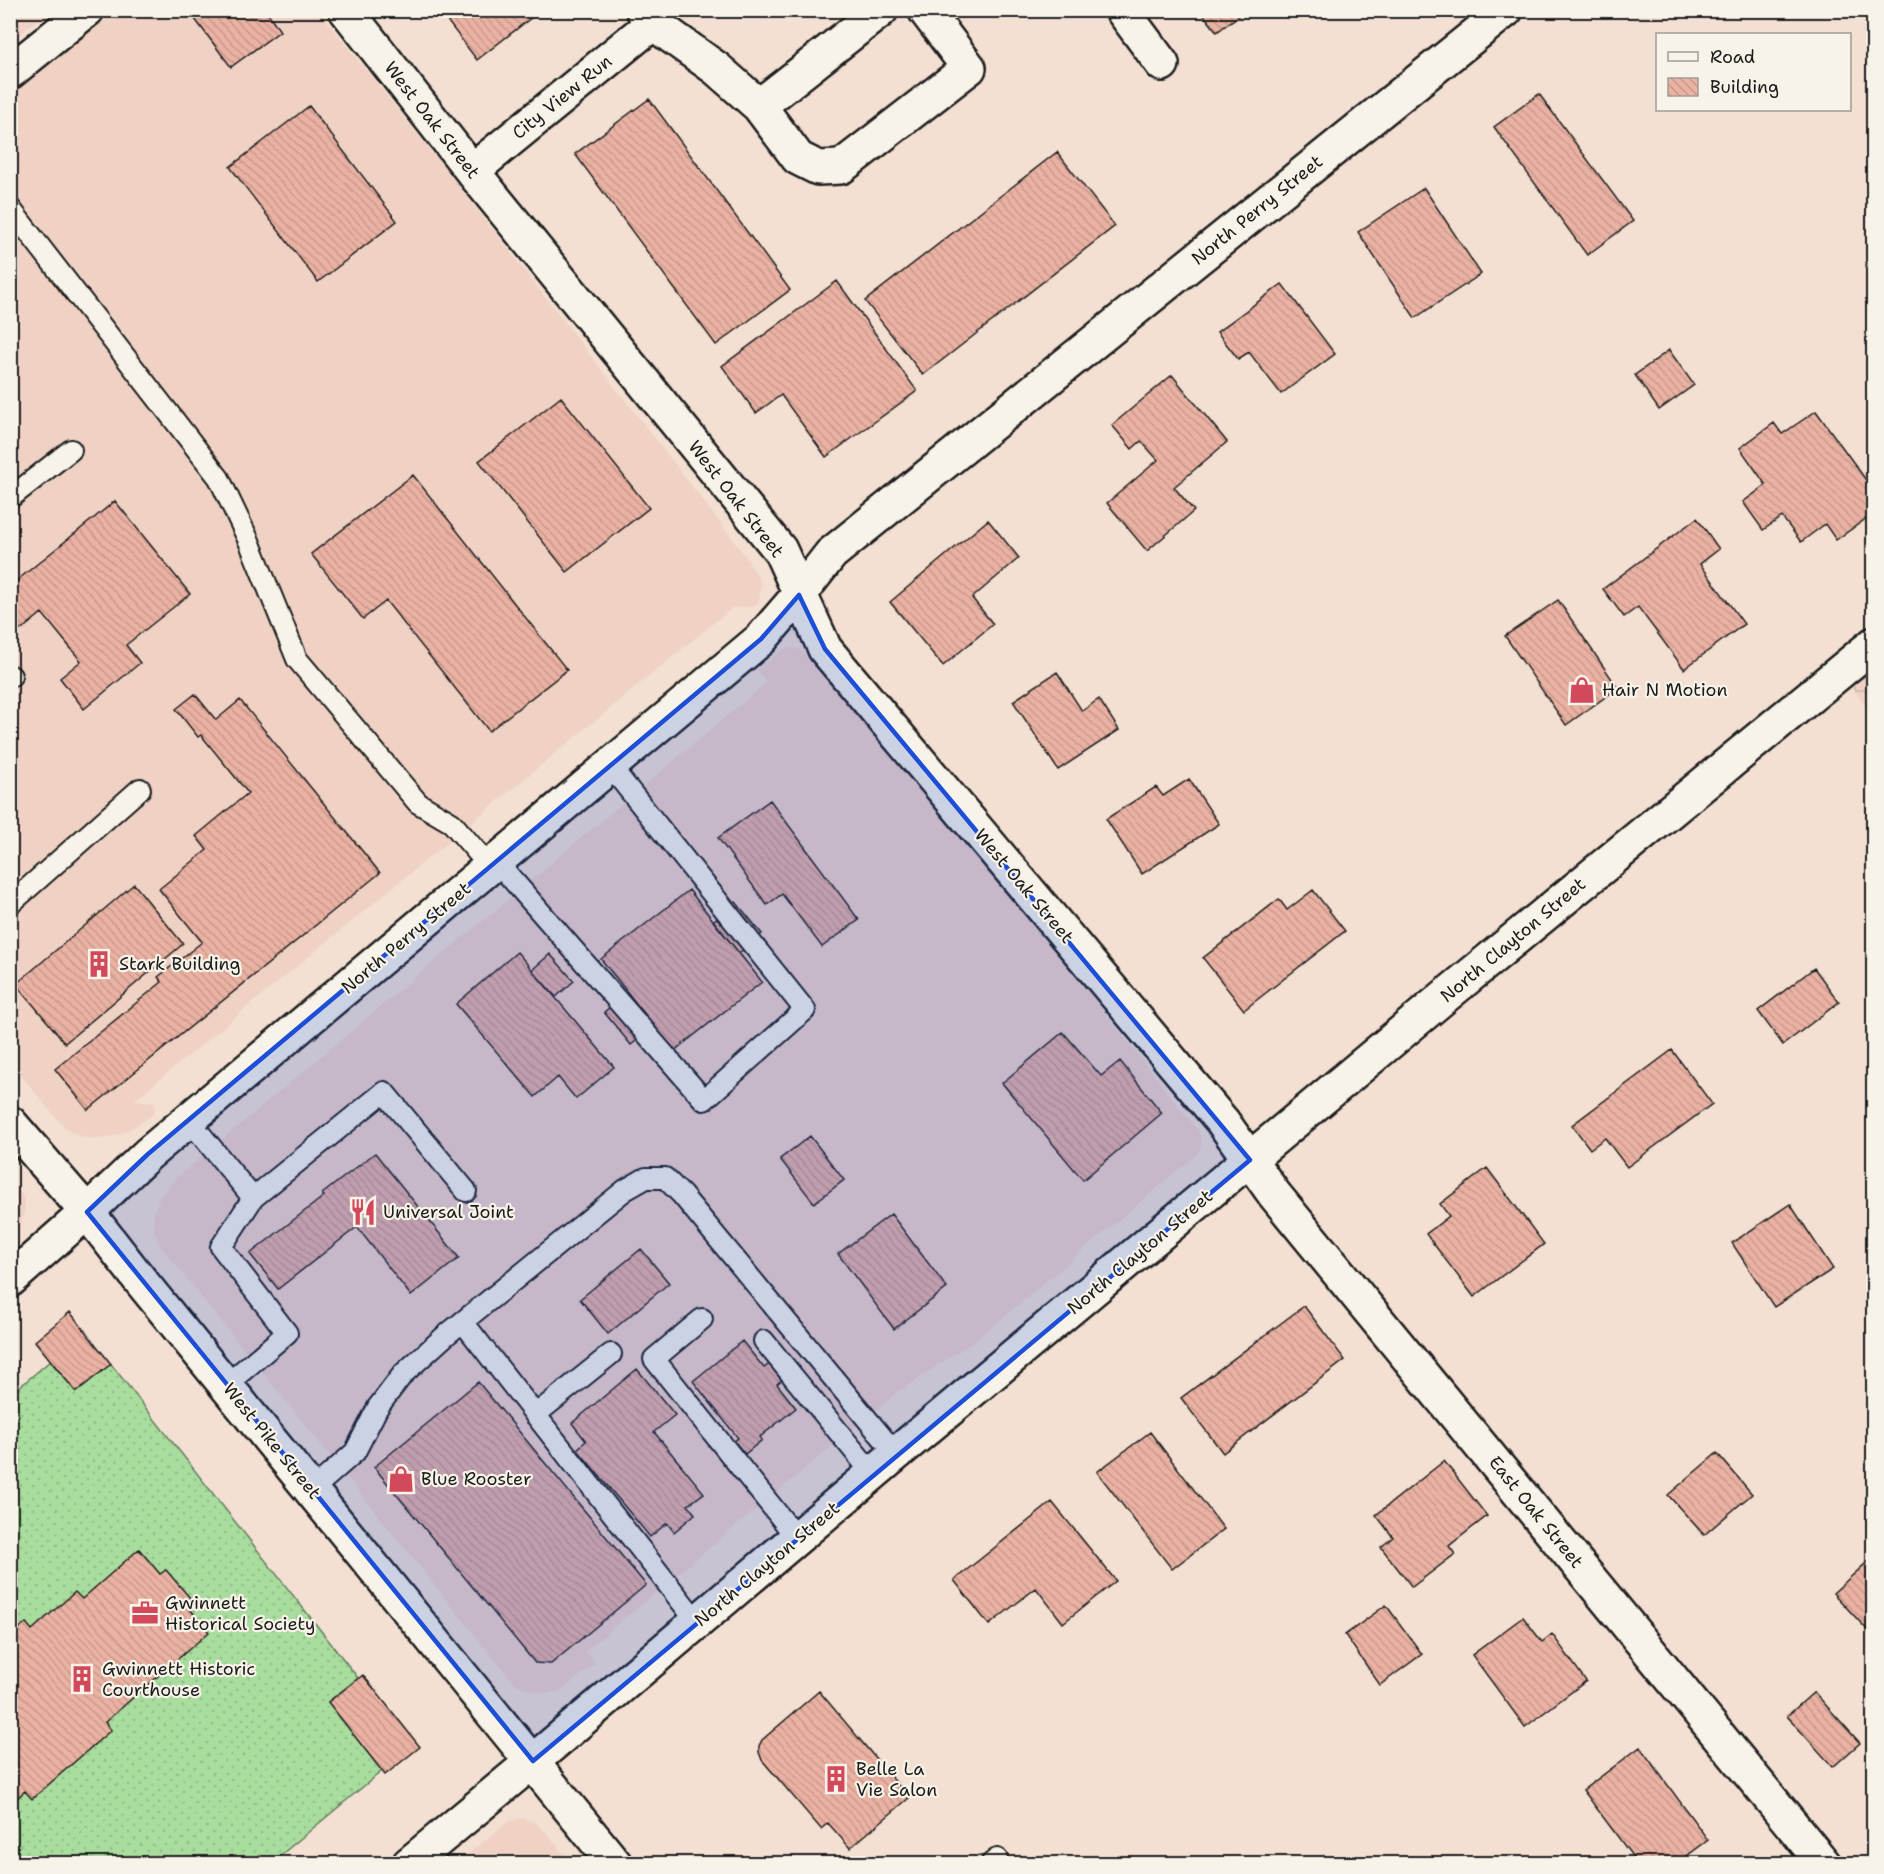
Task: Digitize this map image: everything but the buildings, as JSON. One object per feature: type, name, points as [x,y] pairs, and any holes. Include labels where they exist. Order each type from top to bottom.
[{"type":"street","points":[[10,72],[87,10]]},
{"type":"street","name":"West Oak Street","points":[[346,10],[472,171],[780,550],[825,649],[1223,1122],[1250,1160]]},
{"type":"street","points":[[759,106],[882,10]]},
{"type":"street","points":[[648,17],[717,69],[759,106],[798,158],[818,168],[841,168],[969,68],[925,10]]},
{"type":"street","points":[[1122,10],[1162,64]]},
{"type":"street","name":"North Perry Street","points":[[10,1280],[148,1154],[760,639],[831,554],[1506,10]]},
{"type":"street","name":"City View Run","points":[[472,171],[648,17]]},
{"type":"street","name":"North Clayton Street","points":[[409,1863],[1444,997],[1874,644]]},
{"type":"street","name":"West Pike Street","points":[[10,1123],[87,1212],[140,1281],[615,1863]]},
{"type":"street","name":"East Oak Street","points":[[1250,1160],[1282,1203],[1824,1863]]},
{"type":"lane","points":[[10,208],[219,478],[249,541],[297,659],[418,803],[452,823],[493,865],[704,1100],[805,1010],[610,766]]},
{"type":"lane","points":[[10,498],[71,450]]},
{"type":"lane","points":[[10,904],[141,789]]},
{"type":"lane","points":[[226,1385],[287,1333],[221,1247],[253,1198],[384,1092],[466,1191]]},
{"type":"lane","points":[[189,1120],[253,1198]]},
{"type":"lane","points":[[312,1490],[355,1452],[378,1407],[403,1374],[463,1322],[626,1190],[646,1178],[665,1178],[682,1195],[884,1464]]},
{"type":"lane","points":[[702,1319],[654,1359],[796,1538]]},
{"type":"lane","points":[[463,1322],[698,1623]]},
{"type":"lane","points":[[764,1341],[884,1464]]},
{"type":"lane","points":[[535,1415],[611,1354]]},
{"type":"highlighted area","points":[[799,595],[825,649],[1250,1160],[533,1761],[87,1212],[148,1154],[761,639]]},
{"type":"shaded area","points":[[11,10],[49,10],[49,11],[11,41]]},
{"type":"shaded area","points":[[116,11],[319,11],[453,178],[736,543],[757,574],[761,585],[759,602],[754,607],[732,608],[135,1100],[154,1102],[155,1111],[151,1116],[121,1134],[95,1139],[82,1137],[63,1126],[11,1064],[10,93]]},
{"type":"shaded area","points":[[788,648],[798,649],[808,656],[1067,965],[1198,1131],[1202,1141],[1201,1147],[1197,1154],[998,1322],[898,1392],[585,1651],[595,1663],[564,1689],[543,1693],[525,1688],[508,1676],[161,1247],[154,1232],[154,1212],[160,1196],[174,1180],[766,683],[757,669]]},
{"type":"shaded area","points":[[1873,668],[1873,714],[1852,688]]},
{"type":"shaded area","points":[[11,1180],[24,1198],[25,1209],[21,1224],[11,1233]]},
{"type":"shaded area","points":[[522,1818],[536,1823],[547,1833],[571,1863],[456,1863],[509,1821]]},
{"type":"green space","points":[[50,1361],[76,1392],[111,1364],[358,1678],[328,1702],[382,1771],[271,1863],[11,1864],[11,1394]]},
{"type":"place","name":"Hair N Motion","points":[[1582,690]]},
{"type":"place","name":"Stark Building","points":[[99,964]]},
{"type":"place","name":"Universal Joint","points":[[363,1212]]},
{"type":"place","name":"Blue Rooster","points":[[401,1479]]},
{"type":"place","name":"Gwinnett Historical Society","points":[[145,1613]]},
{"type":"place","name":"Gwinnett Historic Courthouse","points":[[82,1679]]},
{"type":"place","name":"Belle La Vie Salon","points":[[836,1779]]}]
